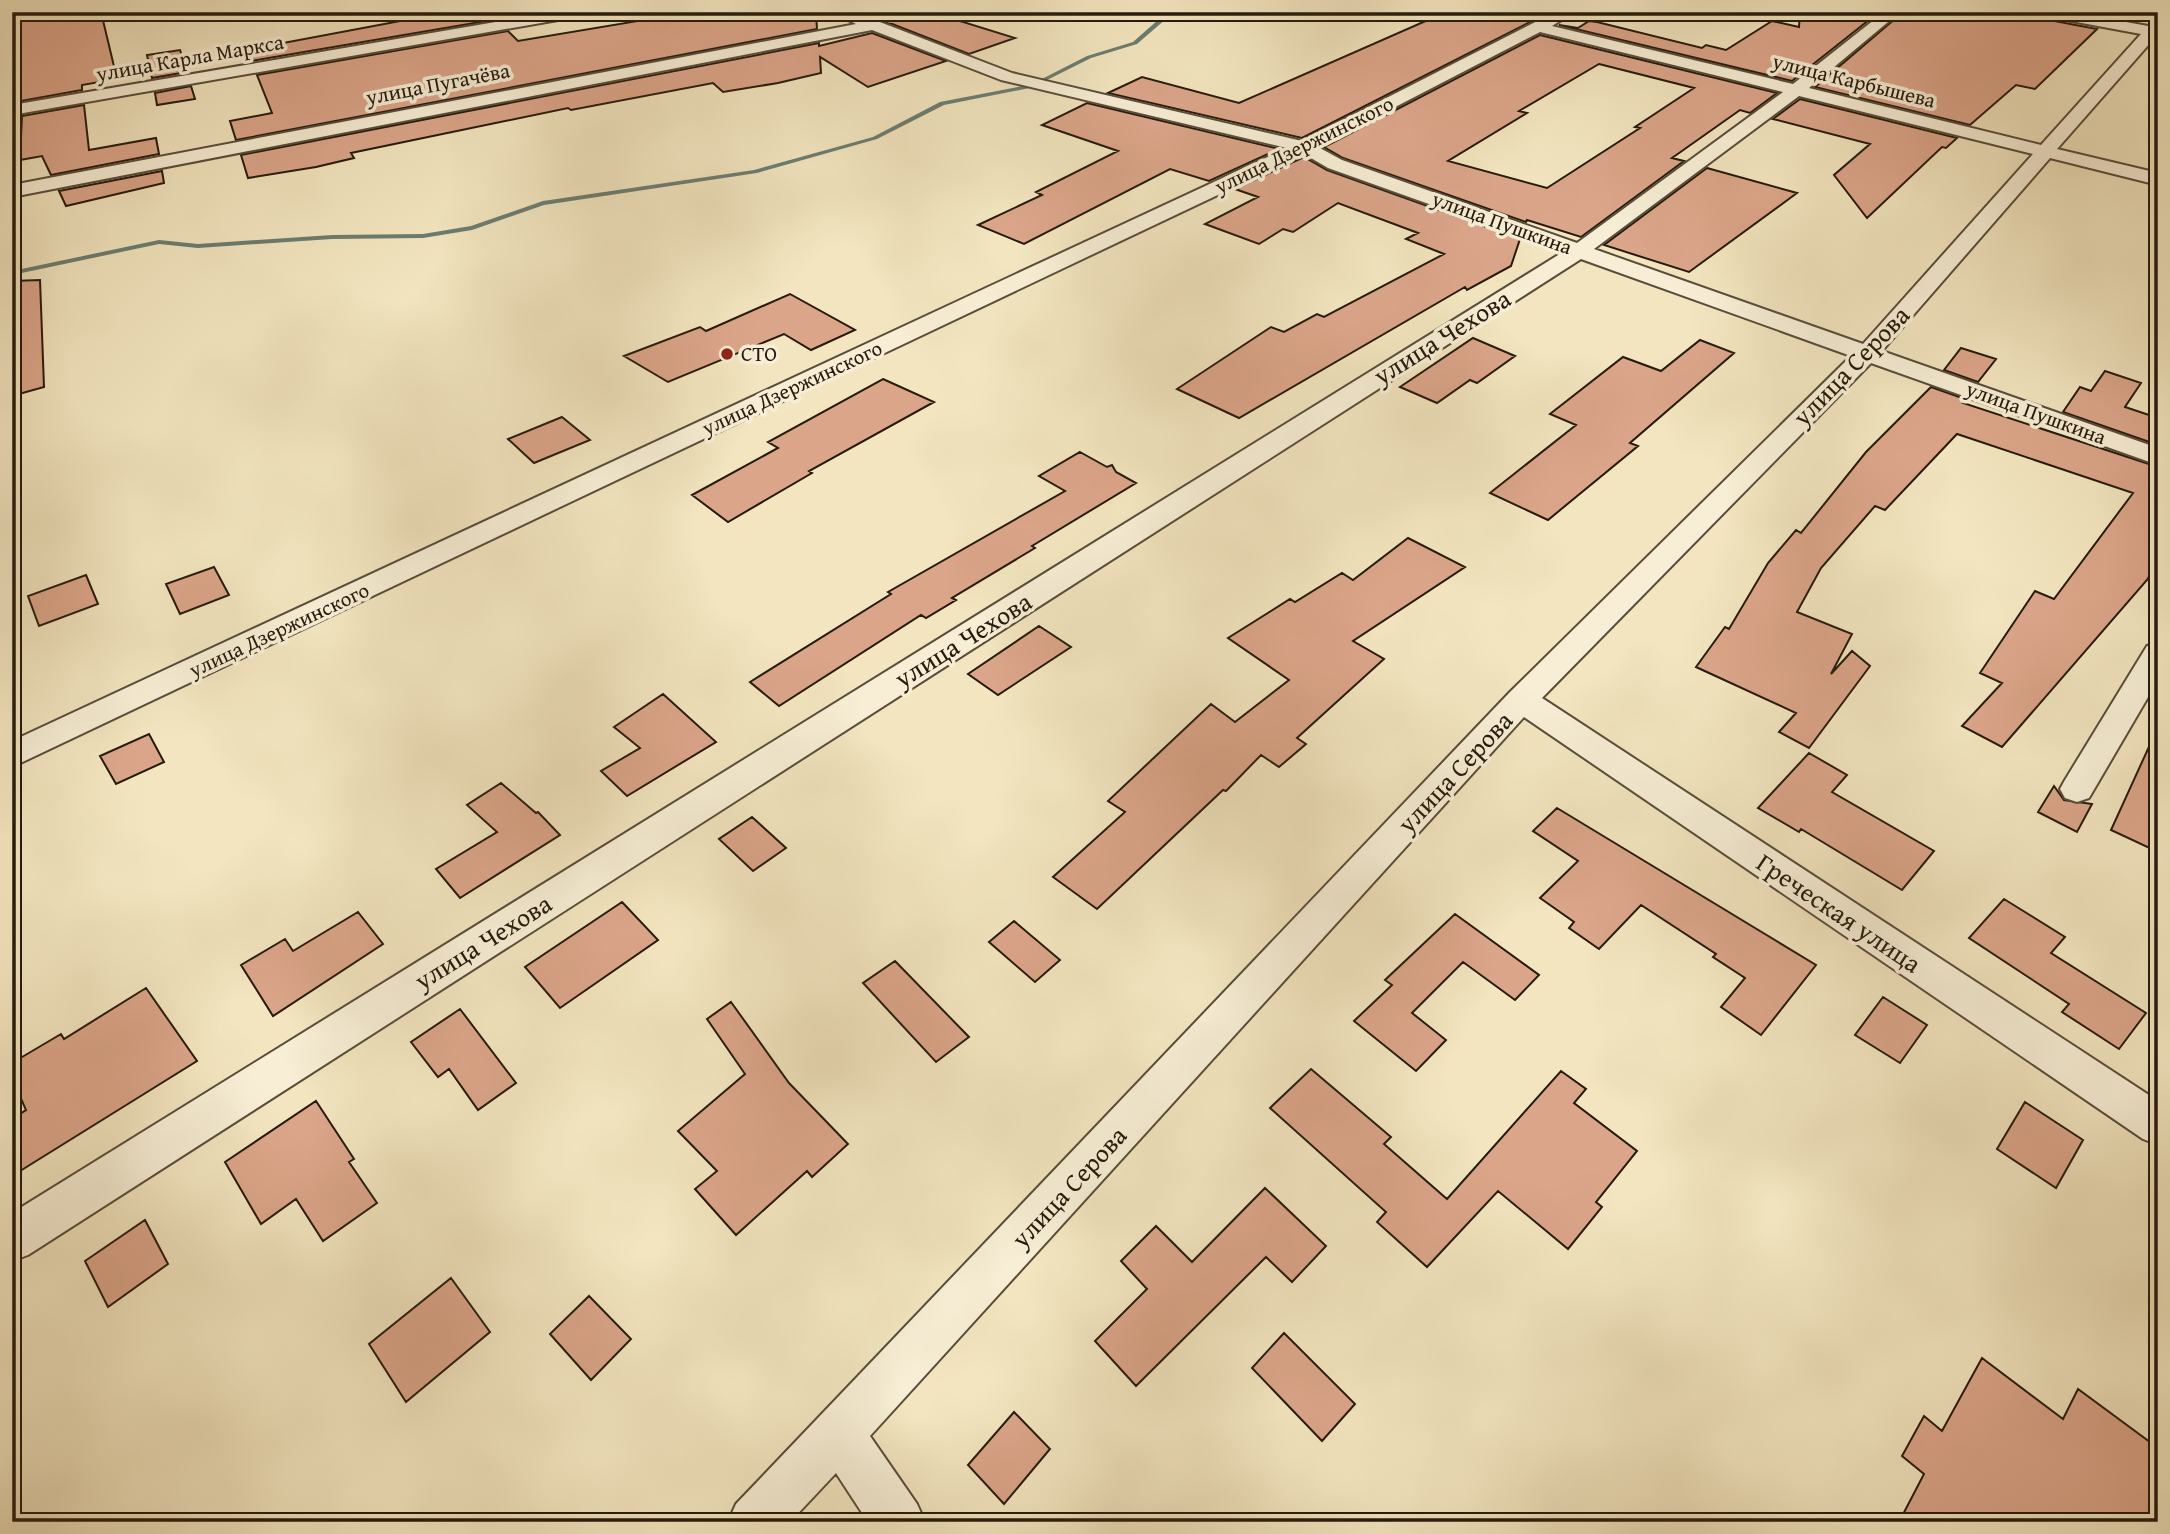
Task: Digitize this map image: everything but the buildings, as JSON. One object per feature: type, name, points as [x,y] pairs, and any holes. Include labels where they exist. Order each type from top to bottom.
[{"type":"street","name":"улица Карла Маркса","points":[[12,110],[581,12]]},
{"type":"street","name":"улица Пушкина","points":[[840,12],[1007,77],[1304,147],[1335,164],[2158,457]]},
{"type":"street","name":"улица Дзержинского","points":[[12,755],[1304,147],[1567,12]]},
{"type":"street","name":"улица Чехова","points":[[12,1239],[1579,251],[1796,90],[1893,12]]},
{"type":"street","points":[[2044,12],[2154,28]]},
{"type":"street","name":"улица Пугачёва","points":[[12,191],[873,25]]},
{"type":"street","name":"улица Карбышева","points":[[1539,27],[2158,178]]},
{"type":"street","name":"улица Серова","points":[[754,1522],[839,1434],[1521,700],[1868,352],[2154,28]]},
{"type":"street","points":[[2077,789],[2158,653]]},
{"type":"street","name":"Греческая улица","points":[[1521,700],[2158,1125]]},
{"type":"street","points":[[839,1434],[899,1522]]},
{"type":"waterway","points":[[1041,81],[1089,57],[1135,43],[1171,12]]},
{"type":"waterway","points":[[12,273],[159,242],[198,246],[332,237],[423,236],[472,228],[543,203],[755,172],[875,138],[942,103],[1028,87]]},
{"type":"place","name":"СТО","points":[[727,354]]}]
